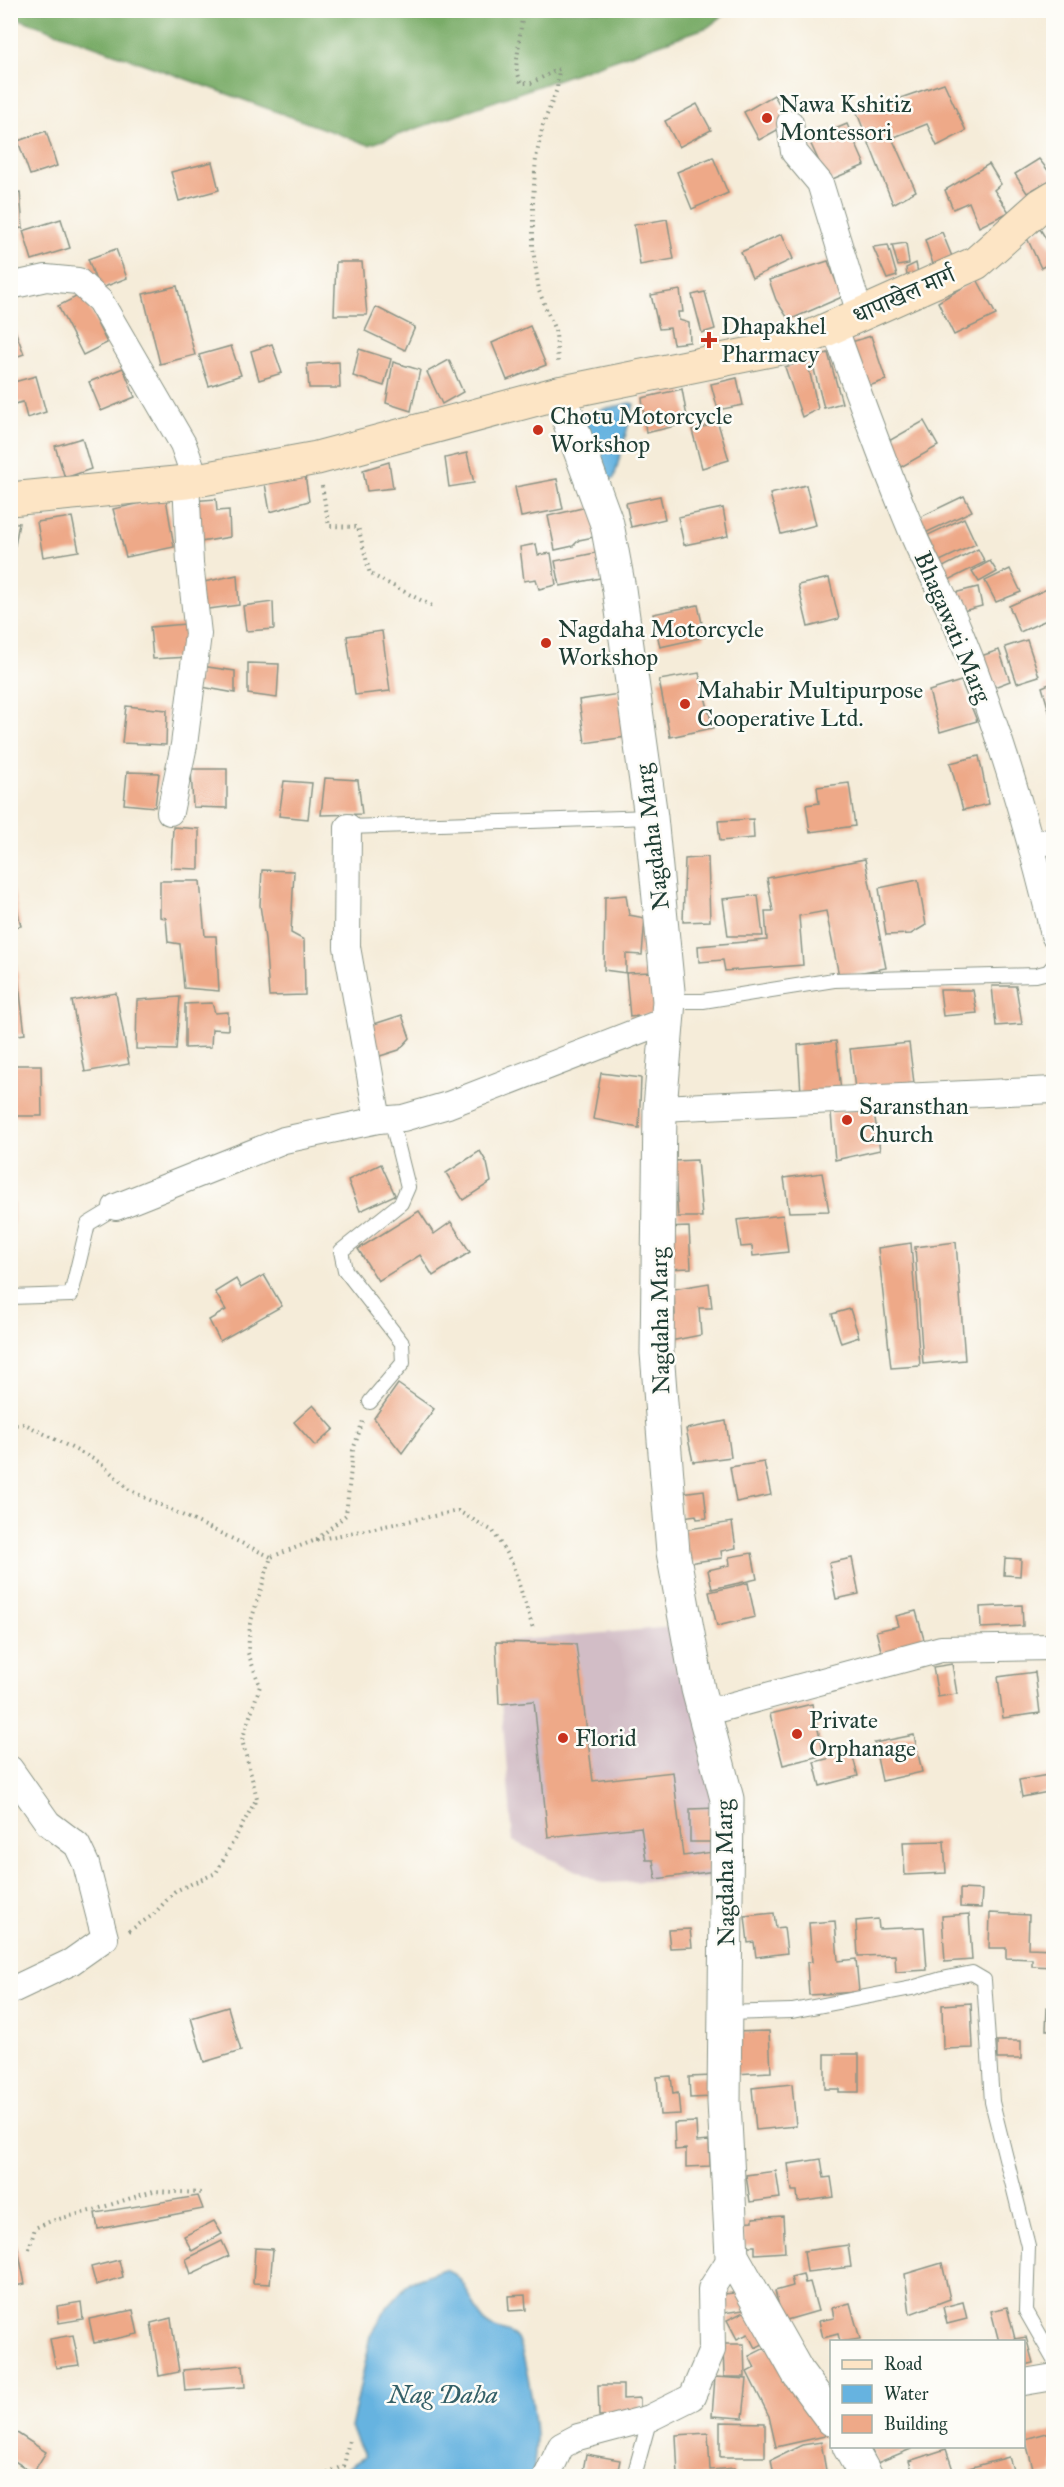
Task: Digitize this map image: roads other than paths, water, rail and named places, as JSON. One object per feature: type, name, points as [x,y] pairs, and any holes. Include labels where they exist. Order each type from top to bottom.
[{"type":"main road","name":"धापाखेल मार्ग","points":[[10,499],[191,481],[317,458],[559,393],[790,345],[976,263],[1053,197]]},
{"type":"street","name":"Bhagawati Marg","points":[[790,123],[794,152],[820,183],[868,422],[914,536],[958,626],[1043,842],[1053,935]]},
{"type":"street","points":[[10,286],[46,278],[78,281],[100,301],[183,444],[191,481],[190,562],[198,634],[184,745],[170,812]]},
{"type":"street","name":"Nagdaha Marg","points":[[559,393],[607,524],[619,589],[651,817],[668,1010],[660,1108],[657,1353],[673,1552],[704,1713],[728,1799],[724,2102],[732,2256]]},
{"type":"street","points":[[348,827],[347,947],[384,1120]]},
{"type":"street","points":[[116,1207],[284,1140],[403,1118],[448,1105],[668,1010]]},
{"type":"street","points":[[660,1108],[1053,1090]]},
{"type":"street","points":[[704,1713],[941,1649],[1053,1647]]},
{"type":"street","points":[[10,1770],[48,1823],[77,1845],[86,1864],[105,1938],[71,1962],[10,1991]]},
{"type":"street","points":[[547,2476],[561,2446],[578,2438],[650,2418],[692,2397],[712,2350],[711,2289],[732,2256],[798,2373],[830,2418]]},
{"type":"street","points":[[1025,2382],[1053,2377]]},
{"type":"street","points":[[850,2448],[866,2476]]},
{"type":"lane","points":[[348,827],[651,817]]},
{"type":"lane","points":[[668,1010],[703,1001],[834,980],[1036,975],[1048,972],[1053,965]]},
{"type":"lane","points":[[370,1402],[403,1363],[402,1343],[345,1270],[341,1251],[401,1203],[408,1186],[384,1120]]},
{"type":"lane","points":[[10,1297],[71,1295],[88,1224],[116,1207]]},
{"type":"lane","points":[[725,2013],[792,2011],[912,1988],[972,1973],[984,1980],[992,2102],[1028,2246],[1026,2311],[1053,2360]]},
{"type":"lane","points":[[634,2476],[650,2418]]},
{"type":"water","points":[[634,404],[614,478],[600,481],[575,416]]},
{"type":"water","name":"Nag Daha","points":[[444,2269],[458,2277],[463,2283],[486,2323],[510,2333],[517,2339],[527,2372],[534,2414],[536,2435],[533,2476],[333,2476],[365,2457],[351,2428],[371,2336],[388,2306],[411,2281]]},
{"type":"place","name":"Nawa Kshitiz Montessori","points":[[767,118]]},
{"type":"place","name":"Dhapakhel Pharmacy","points":[[709,340]]},
{"type":"place","name":"Chotu Motorcycle Workshop","points":[[538,430]]},
{"type":"place","name":"Nagdaha Motorcycle Workshop","points":[[546,643]]},
{"type":"place","name":"Mahabir Multipurpose Cooperative Ltd.","points":[[685,704]]},
{"type":"place","name":"Saransthan Church","points":[[847,1120]]},
{"type":"place","name":"Private Orphanage","points":[[797,1734]]},
{"type":"place","name":"Florid","points":[[563,1738]]}]
